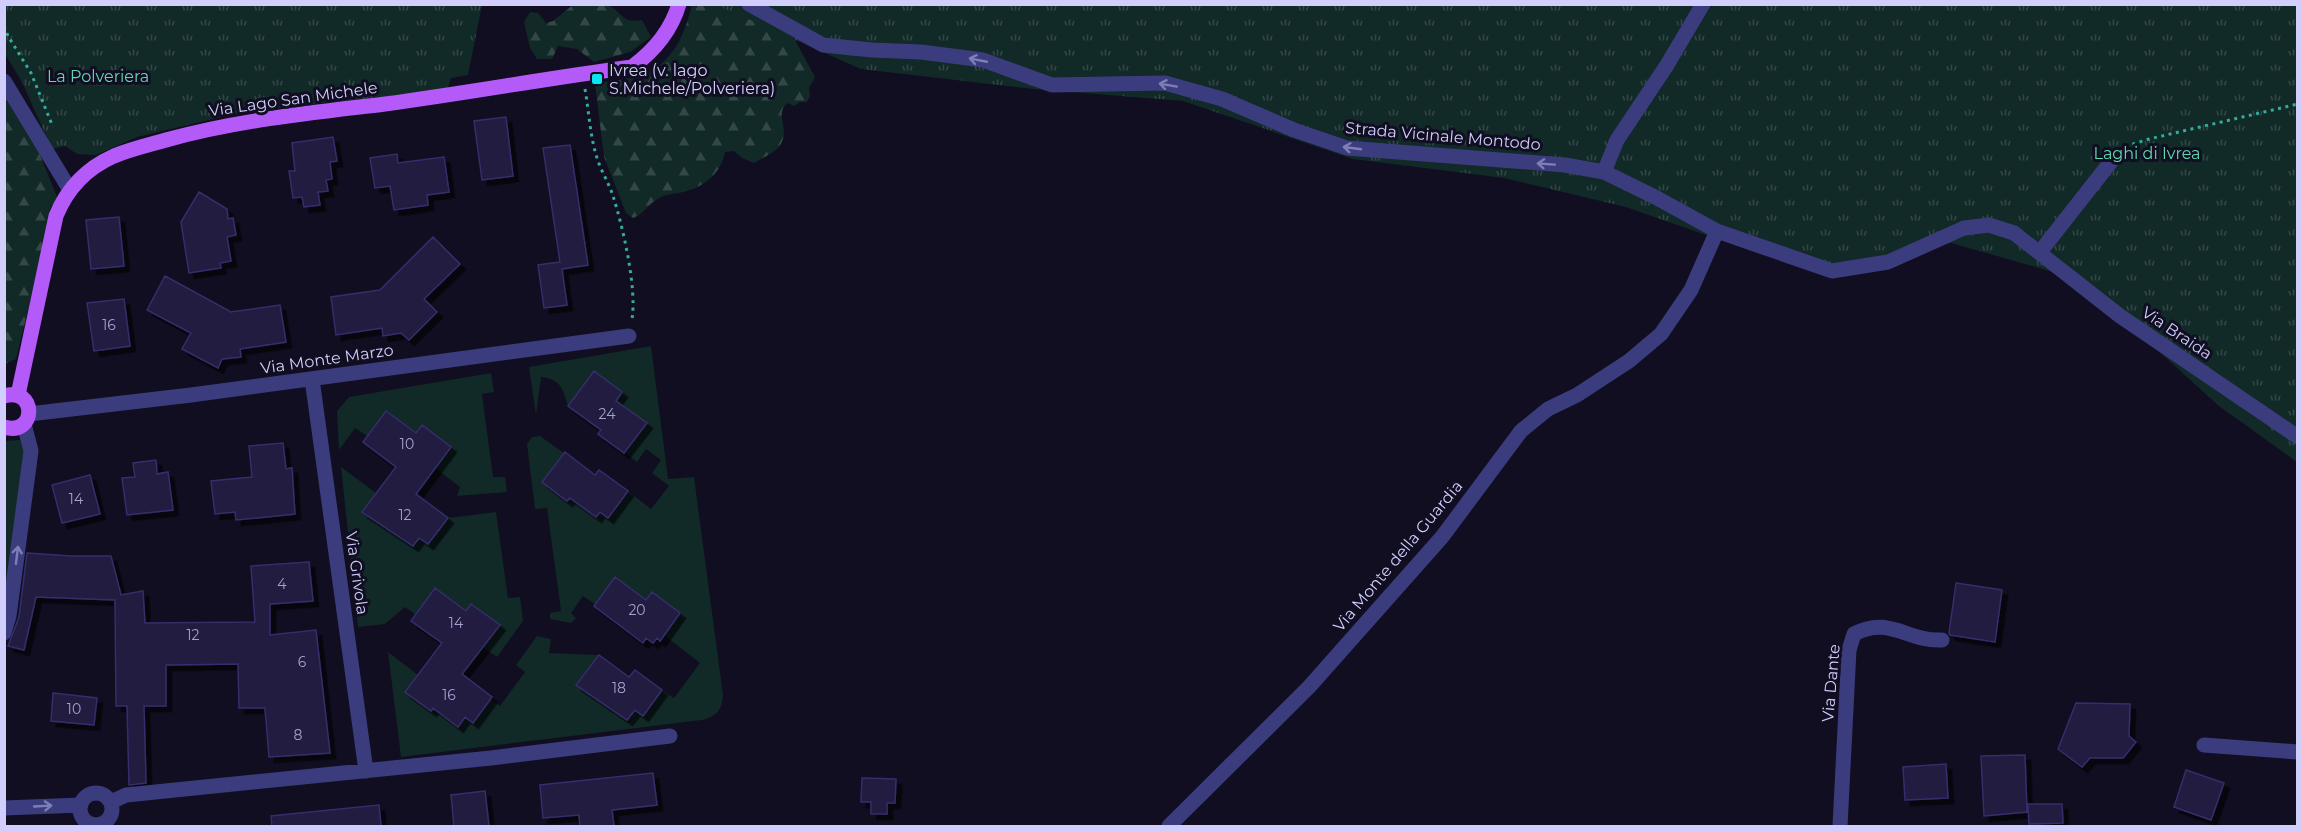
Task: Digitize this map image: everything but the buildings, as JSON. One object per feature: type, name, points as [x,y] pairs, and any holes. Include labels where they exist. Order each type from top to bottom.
[{"type":"main road","name":"Via Lago San Michele","points":[[11,396],[61,203],[80,178],[113,157],[228,124],[632,67],[647,56],[675,18],[679,4]]},
{"type":"main road","points":[[4,427],[14,429],[27,419],[27,403],[11,396]]},
{"type":"street","name":"Strada Vicinale Montodo","points":[[749,4],[823,45],[921,52],[983,60],[1053,85],[1165,83],[1222,99],[1294,130],[1347,148],[1564,165],[1604,172],[1717,231]]},
{"type":"street","points":[[1604,172],[1617,140],[1667,65],[1703,4]]},
{"type":"street","points":[[4,81],[70,190]]},
{"type":"street","points":[[2040,252],[2113,159]]},
{"type":"street","name":"Via Braida","points":[[1717,231],[1832,271],[1888,262],[1964,228],[1989,225],[2014,233],[2120,316],[2298,437]]},
{"type":"street","name":"Via Monte della Guardia","points":[[1169,826],[1309,687],[1442,537],[1521,431],[1548,409],[1576,395],[1629,361],[1661,334],[1691,290],[1717,231]]},
{"type":"street","name":"Via Monte Marzo","points":[[27,419],[629,336]]},
{"type":"street","name":"Via Grivola","points":[[312,379],[366,771]]},
{"type":"street","points":[[4,633],[9,616],[31,451],[27,419]]},
{"type":"street","name":"Via Dante","points":[[1840,826],[1849,650],[1854,634],[1868,627],[1896,629],[1925,641],[1942,640]]},
{"type":"street","points":[[111,802],[126,795],[366,771],[670,736]]},
{"type":"street","points":[[2204,745],[2298,752]]},
{"type":"street","points":[[99,793],[106,796],[112,808],[109,819],[98,824],[87,821],[83,817],[81,805],[91,794],[99,793]]},
{"type":"street","points":[[4,808],[81,805]]},
{"type":"path","points":[[4,26],[32,73],[57,136]]},
{"type":"path","points":[[582,74],[597,157],[613,194],[620,221],[633,310],[629,336]]},
{"type":"path","points":[[2113,159],[2130,145],[2150,139],[2298,104]]},
{"type":"green space","points":[[574,4],[608,5],[626,19],[642,20],[651,37],[630,52],[594,62],[577,49],[558,46],[552,59],[537,59],[530,48],[524,22],[530,12],[538,13],[546,23],[553,21]]},
{"type":"green space","points":[[692,4],[737,5],[795,40],[815,77],[809,88],[810,96],[807,102],[800,102],[794,106],[788,103],[784,107],[782,111],[783,139],[779,147],[771,153],[754,163],[742,158],[734,151],[725,152],[720,166],[707,181],[687,191],[662,196],[633,218],[626,213],[604,157],[595,84],[627,79],[649,72],[659,65],[675,49]]},
{"type":"green space","name":"La Polveriera","points":[[5,5],[482,5],[468,75],[451,78],[447,90],[247,111],[137,137],[96,155],[77,154],[65,146],[52,149],[21,80],[5,54]]},
{"type":"green space","name":"Laghi di Ivrea","points":[[720,5],[2297,5],[2297,462],[2219,406],[2144,338],[2064,275],[1951,243],[1837,272],[1760,254],[1626,207],[1504,178],[1353,159],[1183,101],[1034,89],[861,69]]},
{"type":"green space","points":[[4,92],[36,145],[57,197],[50,209],[45,241],[16,359],[5,364]]},
{"type":"green space","points":[[651,346],[668,479],[694,477],[723,695],[720,708],[711,717],[702,720],[401,757],[388,652],[418,675],[405,692],[430,711],[433,708],[457,726],[465,717],[473,722],[491,699],[500,706],[525,672],[516,665],[537,636],[551,639],[549,653],[599,655],[576,685],[627,720],[635,710],[643,716],[662,690],[674,698],[700,663],[664,635],[652,592],[643,604],[615,578],[595,604],[583,596],[571,613],[576,618],[571,623],[550,619],[550,613],[561,611],[547,508],[535,509],[527,444],[532,437],[540,436],[564,453],[542,482],[567,501],[570,498],[595,517],[600,512],[608,518],[628,491],[651,509],[669,486],[652,473],[661,460],[646,449],[637,462],[625,453],[647,424],[621,404],[613,404],[622,392],[594,371],[568,406],[557,382],[541,377],[536,415],[529,367]]},
{"type":"green space","points":[[491,373],[494,392],[482,394],[493,477],[505,477],[507,492],[457,496],[460,487],[435,468],[451,447],[422,425],[413,437],[386,411],[367,436],[355,428],[339,450],[337,411],[349,397]]},
{"type":"green space","points":[[20,440],[25,448],[5,599],[5,441]]},
{"type":"green space","points":[[341,467],[376,493],[362,512],[413,546],[419,538],[428,544],[448,518],[496,512],[508,598],[520,597],[523,621],[497,657],[484,648],[500,625],[472,604],[462,616],[416,615],[405,607],[385,624],[358,627]]},
{"type":"place","name":"Ivrea (v. lago S.Michele/Polveriera)","points":[[597,79]]}]
